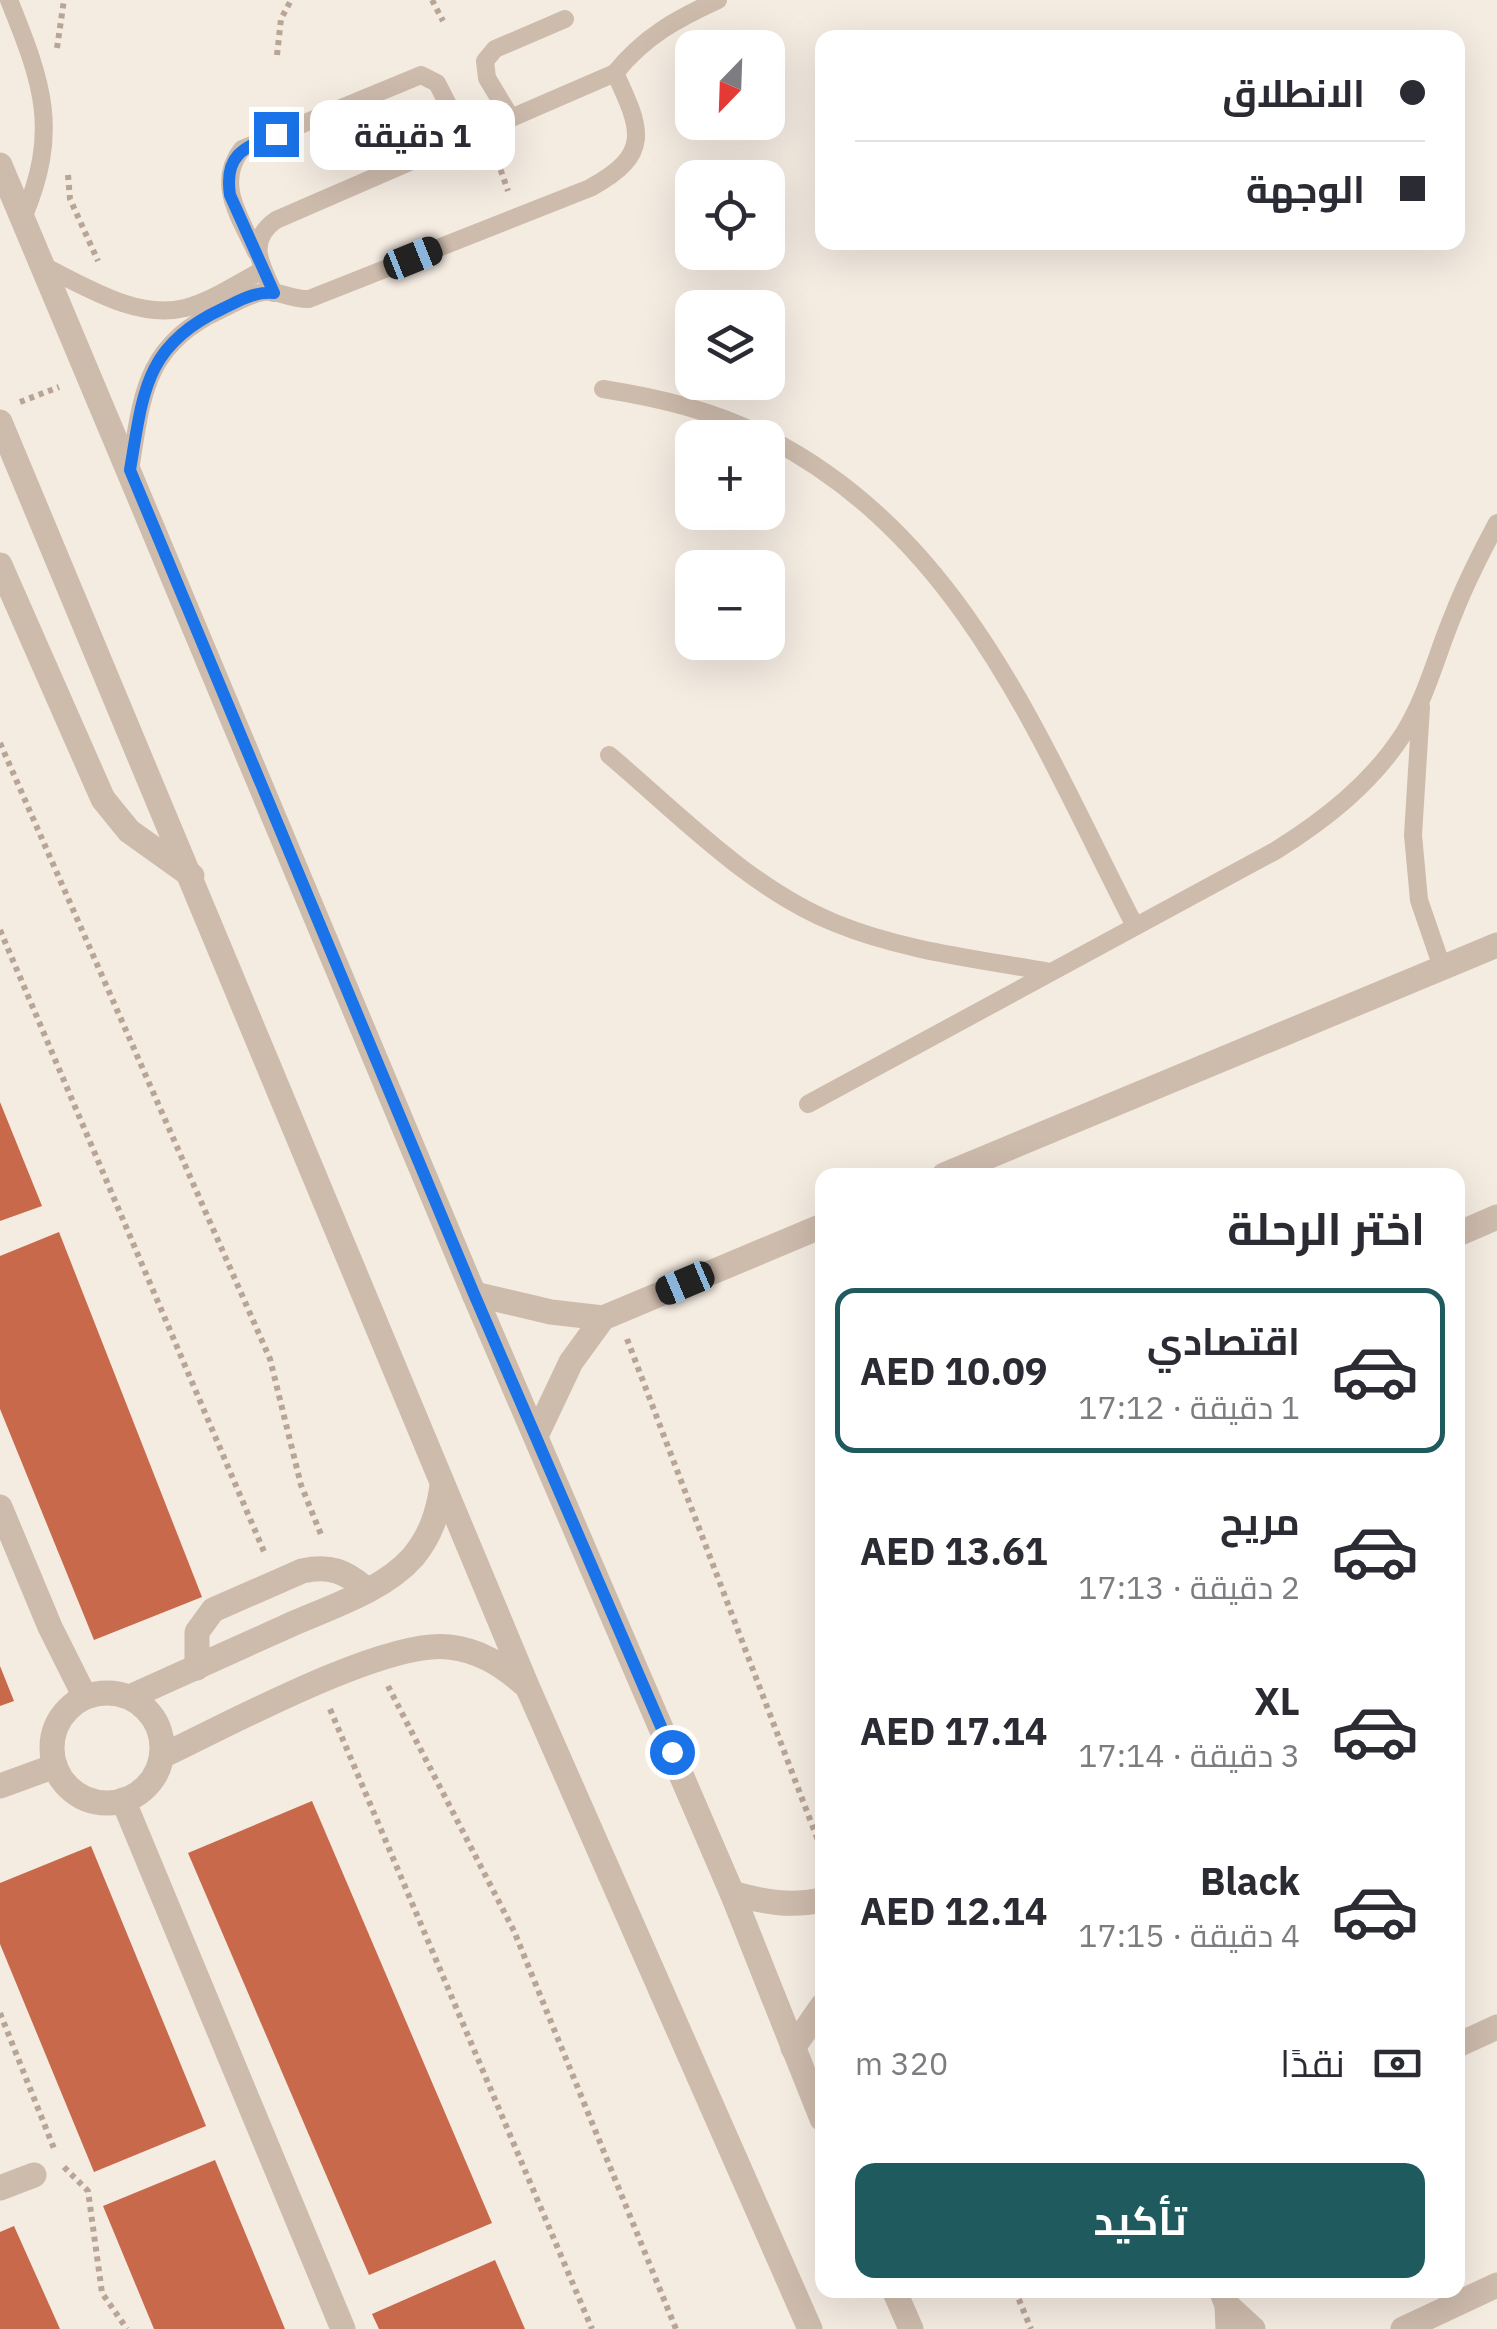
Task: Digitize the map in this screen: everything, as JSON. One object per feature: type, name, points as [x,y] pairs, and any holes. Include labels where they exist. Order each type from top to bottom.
[{"type":"street","points":[[0,165],[474,1294],[732,1893],[815,2101]]},
{"type":"street","points":[[0,422],[526,1686],[810,2329]]},
{"type":"street","points":[[1,570],[104,799],[129,832],[192,876]]},
{"type":"street","points":[[961,1168],[1497,945]]},
{"type":"street","points":[[1465,1231],[1497,1216]]},
{"type":"street","points":[[474,1294],[550,1312],[609,1315],[815,1229]]},
{"type":"street","points":[[536,1436],[571,1362],[609,1315]]},
{"type":"street","points":[[130,1698],[366,1589],[410,1560],[427,1538],[438,1513],[442,1486]]},
{"type":"street","points":[[0,1506],[84,1697]]},
{"type":"street","points":[[197,1668],[197,1632],[213,1610],[316,1568],[347,1573],[366,1589]]},
{"type":"street","points":[[162,1756],[374,1660],[420,1646],[478,1654],[526,1686]]},
{"type":"street","points":[[107,1692],[130,1698],[148,1712],[160,1732],[162,1756],[155,1776],[141,1792],[122,1800],[102,1802],[82,1797],[66,1784],[55,1766],[52,1746],[56,1726],[68,1709],[84,1697],[107,1692]]},
{"type":"street","points":[[0,1786],[55,1766]]},
{"type":"street","points":[[122,1800],[343,2329]]},
{"type":"street","points":[[732,1893],[788,1904],[815,1901]]},
{"type":"street","points":[[793,2048],[815,2016]]},
{"type":"street","points":[[1465,2042],[1497,2027]]},
{"type":"street","points":[[0,2188],[34,2175]]},
{"type":"street","points":[[1403,2329],[1497,2285]]},
{"type":"street","points":[[897,2298],[911,2329]]},
{"type":"street","points":[[1225,2308],[1254,2329]]},
{"type":"lane","points":[[9,0],[34,61],[44,114],[41,167],[23,218]]},
{"type":"lane","points":[[259,261],[259,239],[276,220],[615,73],[635,48],[660,30],[718,0]]},
{"type":"lane","points":[[511,118],[487,78],[485,61],[495,50],[564,19]]},
{"type":"lane","points":[[130,470],[144,388],[156,364],[173,342],[207,316],[260,292],[309,299],[590,188],[614,175],[637,146],[638,130],[615,73]]},
{"type":"lane","points":[[274,293],[230,195],[230,169],[242,148],[421,75],[438,83],[464,138]]},
{"type":"lane","points":[[43,266],[120,301],[159,310],[185,308],[259,261]]},
{"type":"lane","points":[[603,389],[701,410],[725,420]]},
{"type":"lane","points":[[785,448],[829,474],[863,501],[925,560],[952,593],[1020,700],[1135,926]]},
{"type":"lane","points":[[808,1104],[1275,851],[1325,818],[1388,754],[1405,731],[1460,598],[1497,523]]},
{"type":"lane","points":[[1422,696],[1413,835],[1419,900],[1442,967]]},
{"type":"lane","points":[[609,755],[747,872],[818,915],[880,939],[1050,972]]},
{"type":"path","points":[[56,52],[64,0]]},
{"type":"path","points":[[277,55],[281,19],[291,0]]},
{"type":"path","points":[[432,0],[443,21]]},
{"type":"path","points":[[486,128],[517,216]]},
{"type":"path","points":[[67,162],[70,200],[79,224],[94,257],[108,271]]},
{"type":"path","points":[[609,1315],[815,1833]]},
{"type":"path","points":[[0,2014],[60,2163],[88,2191],[102,2293],[127,2329]]},
{"type":"path","points":[[1018,2298],[1031,2329]]},
{"type":"building","points":[[0,1102],[42,1206],[0,1221]]},
{"type":"building","points":[[59,1232],[202,1597],[94,1640],[0,1409],[0,1256]]},
{"type":"building","points":[[0,1666],[14,1701],[0,1706]]},
{"type":"building","points":[[312,1801],[492,2223],[369,2275],[188,1853]]},
{"type":"building","points":[[91,1846],[206,2126],[94,2172],[0,1944],[0,1883]]},
{"type":"building","points":[[215,2160],[285,2329],[154,2329],[103,2206]]},
{"type":"building","points":[[14,2226],[60,2329],[0,2329],[0,2232]]},
{"type":"building","points":[[495,2260],[525,2329],[379,2329],[372,2314]]},
{"type":"route","points":[[276,134],[242,148],[230,169],[228,182],[230,195],[274,293],[260,292],[207,316],[173,342],[144,388],[130,470],[474,1294],[672,1752]]}]
